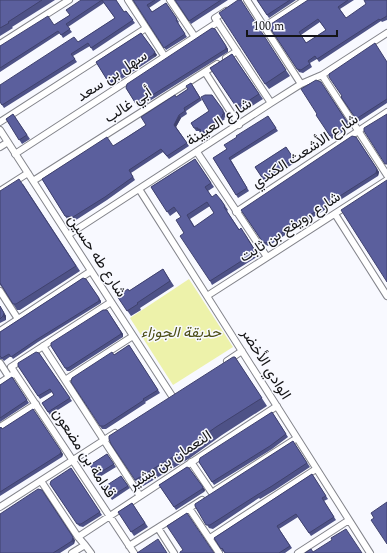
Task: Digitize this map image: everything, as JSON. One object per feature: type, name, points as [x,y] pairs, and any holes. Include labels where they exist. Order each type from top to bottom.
[{"type":"street","points":[[0,44],[69,0]]},
{"type":"street","points":[[128,0],[165,57]]},
{"type":"street","points":[[170,0],[195,37]]},
{"type":"street","points":[[247,0],[302,84]]},
{"type":"street","points":[[265,26],[304,0]]},
{"type":"street","name":"سهل بن سعد","points":[[15,154],[195,37],[231,7]]},
{"type":"street","points":[[216,20],[271,103]]},
{"type":"street","points":[[0,122],[146,28]]},
{"type":"street","name":"شارع العيينة","points":[[68,235],[271,103],[302,84],[322,75],[387,33]]},
{"type":"street","name":"أبي غالب","points":[[33,181],[237,51]]},
{"type":"street","points":[[205,72],[239,125]]},
{"type":"street","points":[[322,75],[387,175]]},
{"type":"street","name":"شارع الأشعث الكندي","points":[[236,212],[387,112]]},
{"type":"street","name":"شارع طه حسين","points":[[0,130],[172,396]]},
{"type":"street","points":[[0,147],[8,142]]},
{"type":"street","points":[[197,152],[267,257]]},
{"type":"street","points":[[0,191],[28,173]]},
{"type":"street","name":"شارع رويفع بن ثابت","points":[[207,296],[387,180]]},
{"type":"street","name":"الوادي الأخضر","points":[[139,189],[370,553]]},
{"type":"street","points":[[335,214],[387,296]]},
{"type":"street","points":[[0,331],[91,271]]},
{"type":"street","points":[[0,291],[18,319]]},
{"type":"street","points":[[111,302],[42,346],[140,496]]},
{"type":"street","points":[[65,380],[133,336]]},
{"type":"street","name":"قدامة بن مضعون","points":[[42,346],[11,367],[134,553]]},
{"type":"street","points":[[223,364],[242,351]]},
{"type":"street","points":[[0,363],[9,377]]},
{"type":"street","points":[[0,382],[15,373]]},
{"type":"street","points":[[166,400],[178,392]]},
{"type":"street","points":[[0,427],[36,404]]},
{"type":"street","name":"النعمان بن بشير","points":[[78,537],[277,406]]},
{"type":"street","points":[[0,507],[123,428]]},
{"type":"street","points":[[129,546],[297,438]]},
{"type":"street","points":[[191,462],[212,493]]},
{"type":"street","points":[[210,538],[316,469]]},
{"type":"street","points":[[41,481],[78,537],[91,553]]},
{"type":"street","points":[[189,508],[219,553]]},
{"type":"street","points":[[298,553],[349,520]]},
{"type":"street","points":[[158,528],[174,553]]},
{"type":"street","points":[[72,553],[85,545]]},
{"type":"green space","name":"حديقة الجوزاء","points":[[189,279],[233,347],[173,385],[130,318]]},
{"type":"building","points":[[0,0],[42,0],[0,28]]},
{"type":"building","points":[[81,0],[102,0],[66,24],[70,29],[61,35],[58,31],[0,68],[0,46],[48,16],[54,25],[70,15],[66,10]]},
{"type":"building","points":[[102,0],[116,0],[124,12],[126,11],[133,20],[91,48],[88,43],[71,54],[75,59],[2,105],[0,102],[0,85],[74,37],[78,42],[115,18]]},
{"type":"building","points":[[133,0],[155,0],[147,5],[152,12],[166,3],[185,34],[164,48]]},
{"type":"building","points":[[175,0],[221,0],[189,21]]},
{"type":"building","points":[[238,0],[241,0],[286,70],[265,84],[219,13]]},
{"type":"building","points":[[257,0],[290,0],[267,15]]},
{"type":"building","points":[[308,0],[348,0],[338,7],[346,18],[366,4],[364,0],[387,0],[387,16],[380,20],[379,19],[317,59],[315,56],[308,61],[310,64],[301,70],[297,69],[270,28],[271,24]],"holes":[[[318,19],[326,30],[306,43],[299,32]]]},
{"type":"building","points":[[212,28],[215,29],[226,46],[226,49],[136,104],[126,88],[127,84]]},
{"type":"building","points":[[141,33],[155,52],[153,55],[109,83],[96,62]]},
{"type":"building","points":[[375,43],[387,62],[387,99],[356,119],[329,77],[329,74]]},
{"type":"building","points":[[232,54],[259,94],[245,103],[235,105],[210,68]]},
{"type":"building","points":[[316,80],[321,82],[347,122],[345,126],[330,136],[301,89]]},
{"type":"building","points":[[191,83],[200,98],[184,108],[185,111],[179,115],[174,125],[187,143],[167,156],[161,149],[129,170],[133,177],[105,197],[73,217],[65,216],[42,179],[107,137],[113,146],[129,136],[146,125],[141,117],[175,95],[176,97],[188,89],[186,86]]},
{"type":"building","points":[[205,95],[212,95],[223,110],[224,114],[212,124],[213,126],[201,133],[200,129],[198,130],[198,128],[194,128],[191,123],[209,111],[201,97]]},
{"type":"building","points":[[13,114],[27,135],[19,140],[6,119]]},
{"type":"building","points":[[387,114],[387,164],[385,164],[364,131],[364,128]]},
{"type":"building","points":[[268,116],[276,128],[229,158],[247,188],[236,195],[213,158],[227,149],[224,145]]},
{"type":"building","points":[[352,136],[356,137],[377,169],[376,173],[266,243],[262,241],[241,210]]},
{"type":"building","points":[[286,147],[294,159],[263,179],[255,167]]},
{"type":"building","points":[[195,159],[211,183],[205,187],[212,197],[216,194],[221,200],[239,230],[241,228],[254,249],[254,253],[210,281],[180,236],[184,233],[176,220],[181,217],[174,207],[167,212],[151,187]],"holes":[[[207,202],[214,213],[194,227],[187,215]]]},
{"type":"building","points":[[19,179],[76,266],[16,304],[13,304],[0,283],[0,191]]},
{"type":"building","points":[[387,180],[387,282],[341,210]]},
{"type":"building","points":[[163,269],[170,281],[127,311],[117,296],[128,289],[129,291]]},
{"type":"building","points":[[83,278],[86,279],[99,298],[99,301],[11,357],[9,354],[2,358],[0,356],[0,332]]},
{"type":"building","points":[[0,306],[4,313],[0,319]]},
{"type":"building","points":[[103,310],[107,310],[121,334],[68,368],[65,368],[51,346],[51,343]]},
{"type":"building","points":[[129,345],[158,390],[104,426],[100,426],[71,382],[72,378],[112,352],[114,355]]},
{"type":"building","points":[[36,352],[39,353],[70,398],[48,412],[42,403],[54,395],[50,389],[38,396],[18,366],[18,363]]},
{"type":"building","points":[[235,357],[262,398],[216,427],[184,450],[135,480],[111,444],[109,436]]},
{"type":"building","points":[[12,377],[27,400],[0,418],[0,385]]},
{"type":"building","points":[[33,409],[61,451],[60,454],[0,492],[0,428],[1,427],[2,429]]},
{"type":"building","points":[[272,412],[286,434],[270,446],[212,482],[199,462],[200,458]]},
{"type":"building","points":[[293,441],[307,463],[210,525],[206,525],[195,504]]},
{"type":"building","points":[[107,454],[114,464],[96,475],[90,465]]},
{"type":"building","points":[[187,467],[203,487],[174,507],[159,485]]},
{"type":"building","points":[[71,468],[100,512],[81,524],[77,524],[50,484],[51,481]]},
{"type":"building","points":[[312,474],[326,496],[322,498],[334,517],[309,533],[296,514],[277,526],[290,546],[279,553],[225,553],[222,548],[221,549],[214,538]]},
{"type":"building","points":[[121,476],[128,486],[110,497],[104,487]]},
{"type":"building","points":[[38,489],[42,490],[73,537],[72,541],[53,553],[0,553],[0,514]]},
{"type":"building","points":[[387,502],[387,544],[371,520],[374,518],[371,513]]},
{"type":"building","points":[[132,503],[145,523],[131,532],[118,512]]},
{"type":"building","points":[[187,513],[214,553],[180,553],[183,550],[167,526]]},
{"type":"building","points":[[346,529],[362,553],[305,553],[311,549],[313,552]]},
{"type":"building","points":[[158,539],[167,553],[137,553]]}]
